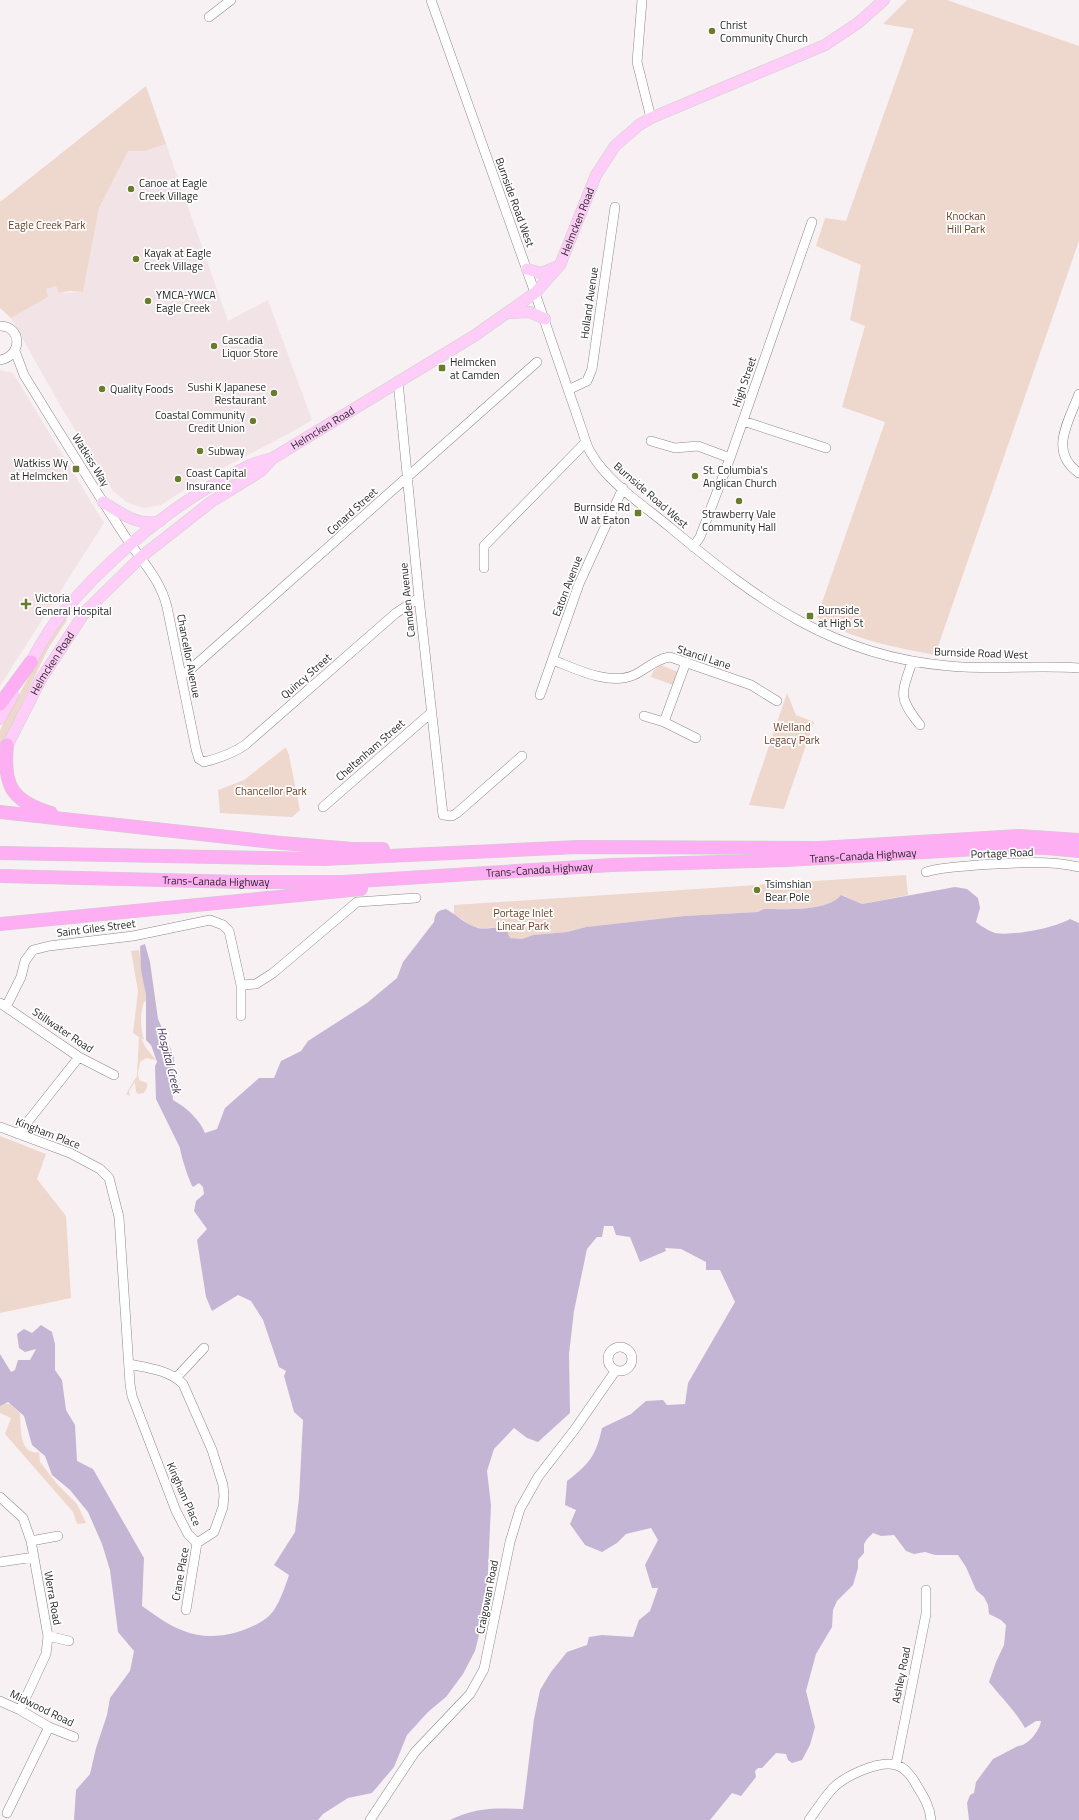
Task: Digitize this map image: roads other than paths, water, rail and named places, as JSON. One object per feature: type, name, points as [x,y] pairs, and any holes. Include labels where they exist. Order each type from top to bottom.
[{"type":"highway","points":[[0,704],[31,662]]},
{"type":"highway","points":[[7,744],[5,764],[6,774],[18,797],[36,808],[52,813],[96,822]]},
{"type":"highway","points":[[0,812],[244,840],[353,849],[409,849],[503,843],[550,847]]},
{"type":"highway","name":"Trans-Canada Highway","points":[[0,853],[324,859],[550,847],[619,846],[820,848],[1019,836],[1079,840]]},
{"type":"highway","name":"Trans-Canada Highway","points":[[0,876],[300,882],[395,879],[612,865],[786,860],[1010,847],[1079,851]]},
{"type":"highway","points":[[1,924],[428,883],[581,873],[612,865]]},
{"type":"main road","name":"Helmcken Road","points":[[0,762],[7,744],[41,679],[85,612],[141,557],[212,502],[261,471],[273,458],[474,336],[535,293],[560,265],[596,175],[615,146],[639,125],[651,118],[825,45],[858,23],[884,0]]},
{"type":"main road","points":[[527,269],[541,273],[560,265]]},
{"type":"main road","points":[[507,313],[530,312],[545,319]]},
{"type":"main road","name":"Helmcken Road","points":[[0,719],[50,630],[89,584],[160,521],[192,496],[256,461],[273,458]]},
{"type":"main road","points":[[103,502],[125,516],[137,521],[152,523],[160,521]]},
{"type":"street","points":[[209,17],[231,0]]},
{"type":"street","name":"Burnside Road West","points":[[431,0],[545,319],[586,442],[594,459],[623,488],[725,573],[757,595],[813,629],[855,647],[912,662],[966,667],[1079,668]]},
{"type":"street","points":[[642,0],[637,62],[651,118]]},
{"type":"street","name":"Holland Avenue","points":[[568,390],[587,381],[592,369],[615,207]]},
{"type":"street","name":"High Street","points":[[692,546],[700,538],[730,458],[812,222]]},
{"type":"street","name":"Watkiss Way","points":[[0,325],[13,331],[17,343],[15,351],[24,375],[103,502],[141,557]]},
{"type":"street","points":[[3,360],[15,351]]},
{"type":"street","name":"Watkiss Way","points":[[3,360],[24,375]]},
{"type":"street","name":"Conard Street","points":[[181,676],[192,668],[537,362]]},
{"type":"street","name":"Camden Avenue","points":[[398,382],[419,598],[443,815],[452,816],[457,813],[522,756]]},
{"type":"street","points":[[1079,394],[1063,438],[1062,448],[1067,462],[1079,473]]},
{"type":"street","points":[[744,420],[826,448]]},
{"type":"street","points":[[651,441],[675,448],[698,446],[730,458]]},
{"type":"street","points":[[484,568],[484,546],[586,442]]},
{"type":"street","name":"Eaton Avenue","points":[[540,695],[578,584],[623,488]]},
{"type":"street","name":"Chancellor Avenue","points":[[141,557],[155,578],[165,598],[196,749],[200,759],[204,762]]},
{"type":"street","name":"Quincy Street","points":[[204,762],[220,759],[245,745],[396,613],[419,598]]},
{"type":"street","name":"Stancil Lane","points":[[553,660],[580,671],[621,678],[636,674],[653,663],[670,657],[751,685],[777,701]]},
{"type":"street","points":[[664,722],[686,662]]},
{"type":"street","points":[[912,662],[902,691],[903,699],[907,708],[920,726]]},
{"type":"street","name":"Cheltenham Street","points":[[323,807],[432,712]]},
{"type":"street","points":[[644,716],[664,722],[696,738]]},
{"type":"street","name":"Portage Road","points":[[926,872],[939,868],[1010,863],[1067,865],[1079,868]]},
{"type":"street","points":[[241,1016],[241,985],[256,984],[273,973],[357,902],[416,898]]},
{"type":"street","name":"Saint Giles Street","points":[[3,1005],[21,977],[25,960],[32,950],[49,946],[133,936],[210,920],[223,925],[229,931],[241,985]]},
{"type":"street","name":"Stillwater Road","points":[[3,1005],[79,1057],[114,1075]]},
{"type":"street","points":[[18,1134],[79,1057]]},
{"type":"street","name":"Kingham Place","points":[[0,1127],[70,1153],[100,1169],[109,1178],[119,1216],[130,1384],[134,1404],[176,1511],[188,1534],[197,1543],[214,1532],[223,1507],[224,1490],[209,1443],[183,1384],[176,1378]]},
{"type":"street","points":[[129,1364],[162,1372],[176,1378],[204,1348]]},
{"type":"street","name":"Craigowan Road","points":[[370,1820],[416,1752],[470,1694],[484,1669],[510,1542],[520,1508],[538,1477],[575,1429],[616,1370]]},
{"type":"street","name":"Werra Road","points":[[0,1497],[23,1518],[32,1541],[48,1636],[46,1654],[20,1710]]},
{"type":"street","points":[[32,1541],[58,1536]]},
{"type":"street","name":"Crane Place","points":[[186,1610],[197,1543]]},
{"type":"street","points":[[0,1562],[34,1557]]},
{"type":"street","name":"Ashley Road","points":[[896,1764],[926,1614],[926,1590]]},
{"type":"street","points":[[48,1636],[69,1641]]},
{"type":"street","name":"Midwood Road","points":[[0,1701],[20,1710],[49,1727],[74,1737]]},
{"type":"street","points":[[7,1813],[49,1727]]},
{"type":"street","points":[[809,1820],[834,1788],[844,1779],[865,1769],[896,1764],[906,1771],[914,1781],[928,1804],[931,1820]]},
{"type":"water","name":"Hospital Creek","points":[[955,887],[967,889],[978,898],[980,908],[976,922],[995,933],[1003,934],[1034,930],[1070,919],[1079,923],[1079,1820],[969,1820],[967,1803],[970,1795],[974,1793],[976,1782],[993,1759],[1026,1743],[1036,1733],[1041,1721],[1036,1721],[1025,1728],[1022,1722],[989,1682],[1004,1645],[1006,1625],[1001,1620],[989,1614],[988,1605],[984,1597],[976,1590],[966,1567],[958,1555],[935,1555],[925,1552],[914,1554],[906,1551],[894,1535],[881,1536],[873,1533],[864,1544],[864,1553],[858,1560],[858,1568],[853,1585],[837,1601],[833,1610],[832,1627],[816,1654],[806,1691],[815,1727],[810,1745],[802,1760],[792,1763],[788,1760],[786,1754],[776,1753],[762,1768],[758,1768],[755,1771],[756,1777],[741,1796],[732,1793],[710,1820],[450,1820],[486,1809],[523,1809],[534,1719],[540,1690],[551,1672],[567,1652],[587,1645],[589,1637],[602,1635],[633,1637],[639,1620],[650,1611],[658,1588],[652,1588],[645,1565],[658,1540],[651,1528],[626,1534],[617,1543],[602,1552],[585,1545],[570,1524],[576,1510],[565,1505],[567,1481],[586,1464],[594,1453],[602,1428],[631,1414],[646,1401],[663,1400],[667,1405],[685,1404],[688,1383],[735,1302],[720,1270],[706,1270],[706,1262],[681,1249],[665,1248],[666,1251],[640,1262],[630,1237],[616,1235],[613,1226],[604,1226],[602,1237],[597,1237],[587,1249],[574,1311],[569,1354],[570,1413],[538,1442],[527,1438],[514,1428],[494,1449],[487,1471],[491,1505],[488,1572],[484,1615],[475,1651],[463,1674],[446,1697],[428,1712],[407,1735],[394,1767],[372,1793],[348,1798],[323,1814],[318,1820],[74,1820],[76,1790],[90,1774],[96,1748],[107,1715],[110,1698],[130,1671],[134,1651],[118,1632],[110,1570],[102,1544],[88,1512],[70,1490],[52,1475],[45,1456],[32,1445],[24,1416],[8,1402],[0,1406],[0,1354],[11,1372],[15,1370],[18,1360],[30,1360],[36,1349],[25,1352],[19,1348],[17,1334],[24,1329],[32,1333],[41,1325],[52,1332],[55,1344],[55,1370],[62,1380],[66,1410],[75,1425],[77,1461],[93,1469],[144,1558],[142,1606],[173,1626],[194,1634],[217,1636],[239,1632],[269,1616],[278,1603],[289,1575],[274,1565],[295,1532],[299,1498],[303,1420],[294,1412],[284,1376],[286,1371],[279,1367],[263,1320],[251,1301],[238,1295],[212,1311],[206,1297],[197,1240],[207,1229],[194,1211],[196,1201],[204,1194],[203,1187],[199,1183],[193,1187],[191,1184],[180,1148],[156,1099],[155,1066],[157,1062],[151,1045],[146,1040],[146,995],[141,970],[140,946],[145,944],[150,962],[158,1019],[174,1056],[172,1086],[173,1100],[192,1114],[200,1123],[205,1133],[217,1129],[225,1108],[259,1078],[274,1078],[281,1061],[301,1051],[308,1041],[367,1003],[397,978],[403,962],[434,922],[437,913],[446,909],[474,927],[503,928],[506,929],[510,938],[522,939],[533,935],[567,932],[586,927],[684,916],[758,912],[764,909],[816,907],[835,900],[841,895],[862,904]]},
{"type":"place","name":"Christ Community Church","points":[[712,31]]},
{"type":"place","name":"Canoe at Eagle Creek Village","points":[[131,189]]},
{"type":"place","name":"Kayak at Eagle Creek Village","points":[[136,259]]},
{"type":"place","name":"YMCA-YWCA Eagle Creek","points":[[148,301]]},
{"type":"place","name":"Cascadia Liquor Store","points":[[214,346]]},
{"type":"place","name":"Helmcken at Camden","points":[[442,368]]},
{"type":"place","name":"Quality Foods","points":[[102,389]]},
{"type":"place","name":"Sushi K Japanese Restaurant","points":[[274,393]]},
{"type":"place","name":"Coastal Community Credit Union","points":[[253,421]]},
{"type":"place","name":"Subway","points":[[200,451]]},
{"type":"place","name":"Watkiss Wy at Helmcken","points":[[76,469]]},
{"type":"place","name":"St. Columbia's Anglican Church","points":[[695,476]]},
{"type":"place","name":"Coast Capital Insurance","points":[[178,479]]},
{"type":"place","name":"Strawberry Vale Community Hall","points":[[739,501]]},
{"type":"place","name":"Burnside Rd W at Eaton","points":[[638,513]]},
{"type":"place","name":"Victoria General Hospital","points":[[26,604]]},
{"type":"place","name":"Burnside at High St","points":[[810,616]]},
{"type":"place","name":"Tsimshian Bear Pole","points":[[757,890]]},
{"type":"park label","name":"Knockan Hill Park","points":[[966,222]]},
{"type":"park label","name":"Eagle Creek Park","points":[[47,225]]},
{"type":"park label","name":"Welland Legacy Park","points":[[792,733]]},
{"type":"park label","name":"Chancellor Park","points":[[271,791]]},
{"type":"park label","name":"Portage Inlet Linear Park","points":[[523,919]]}]
